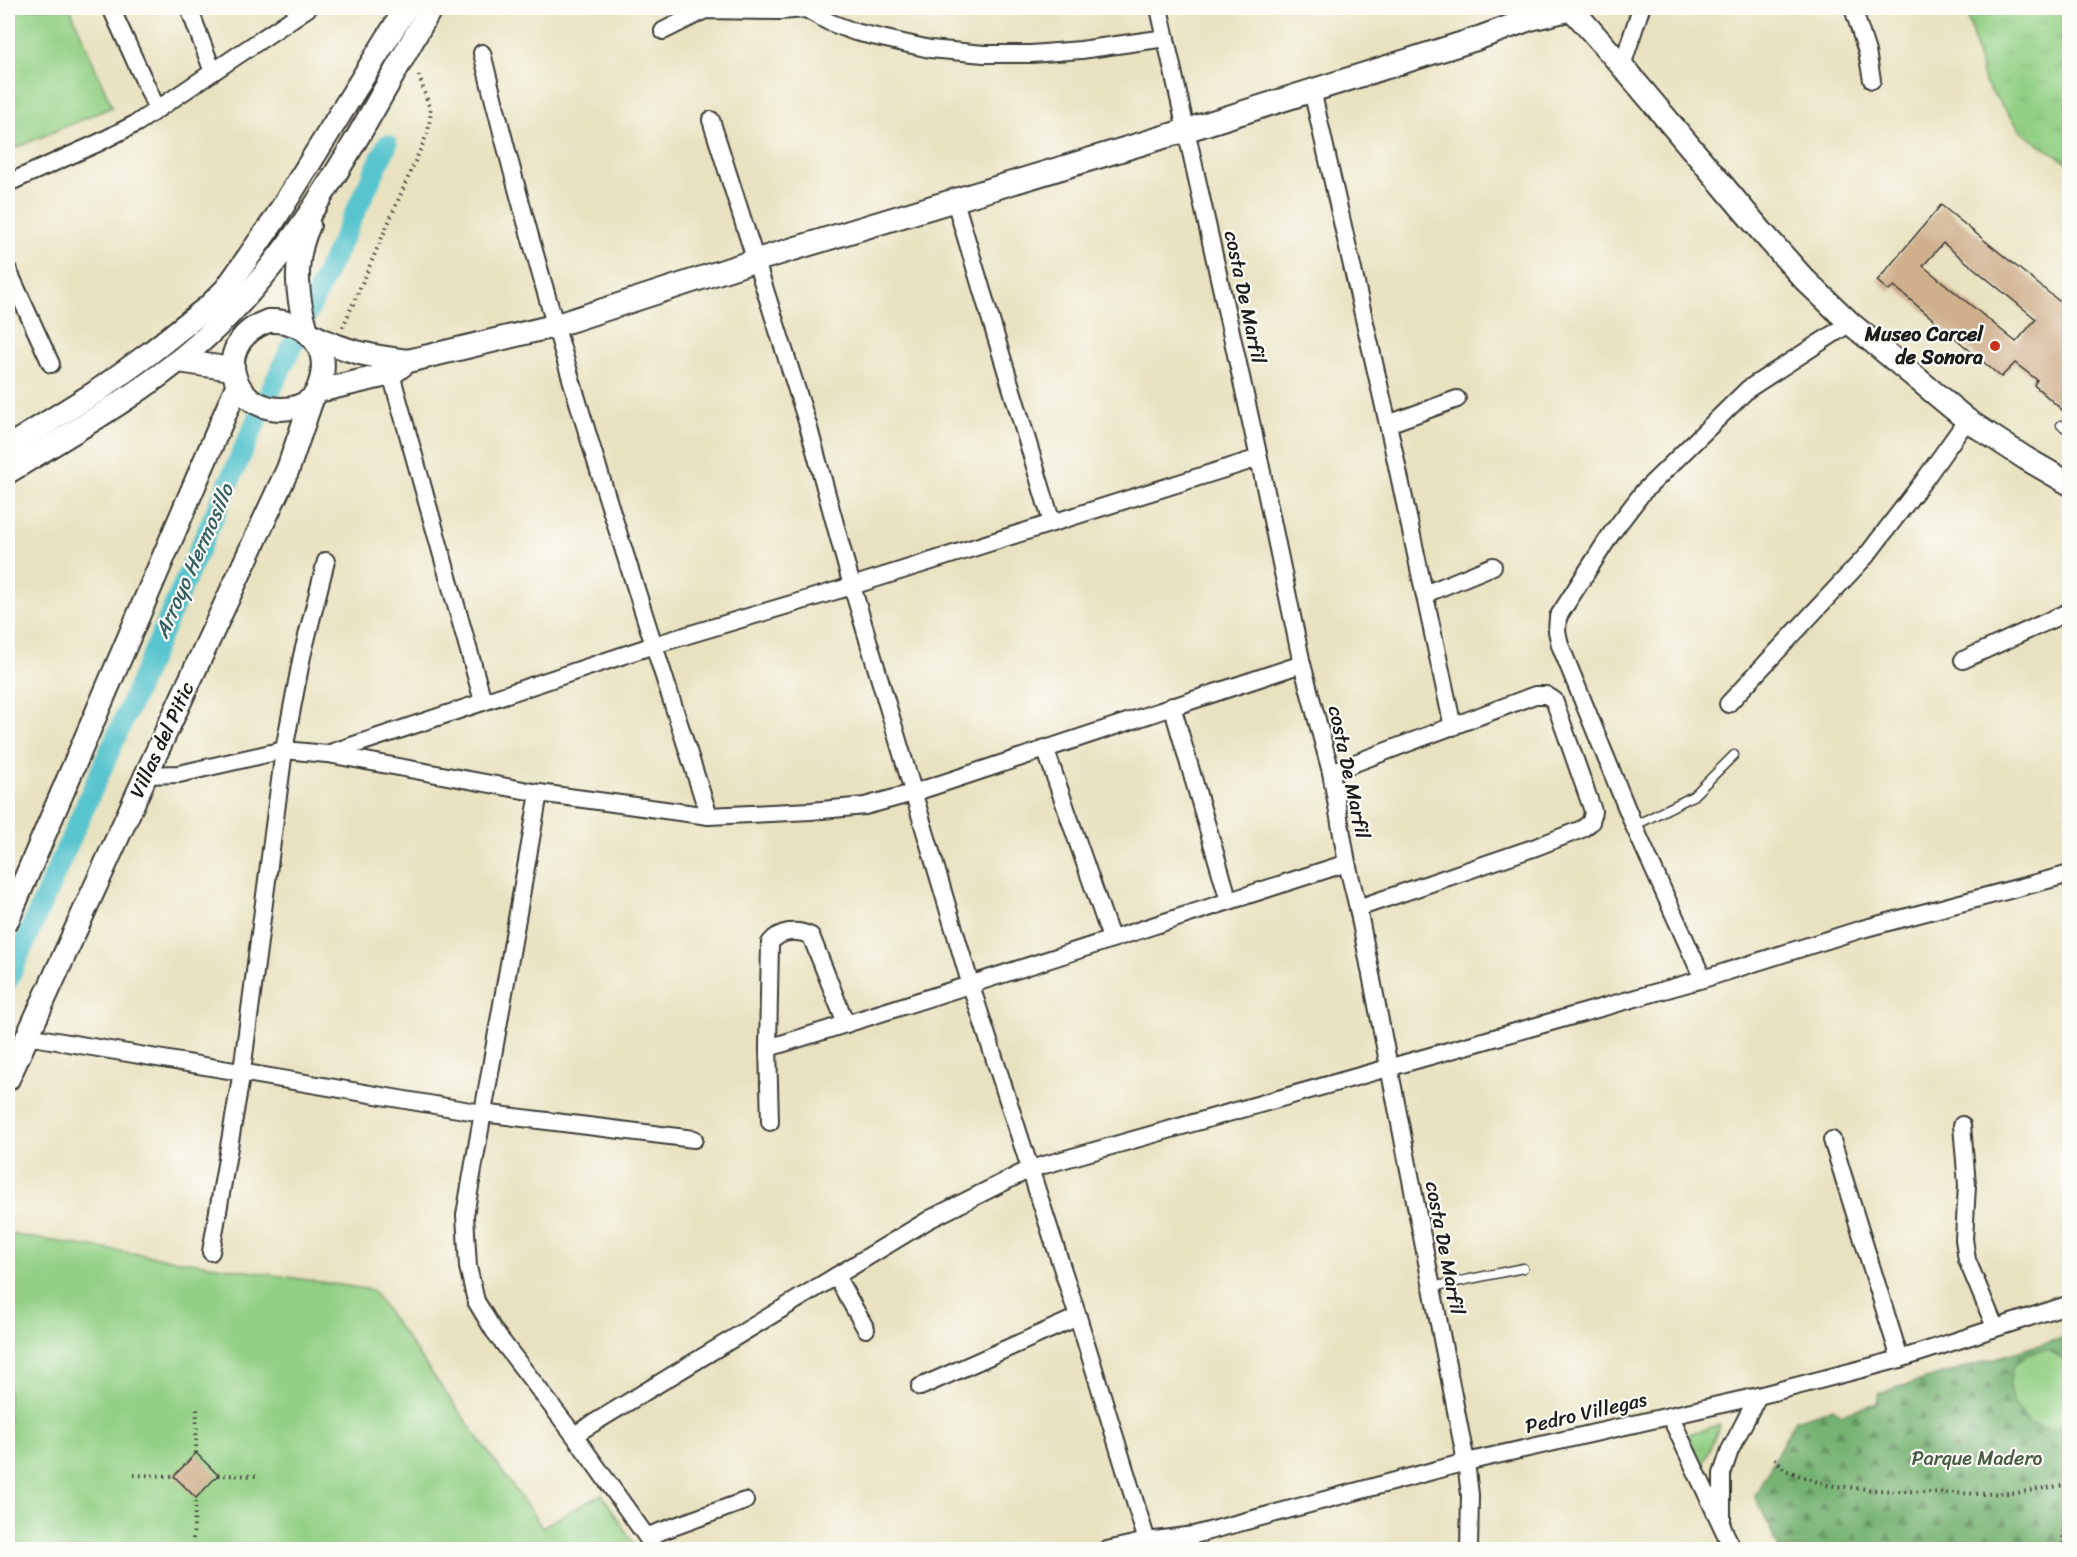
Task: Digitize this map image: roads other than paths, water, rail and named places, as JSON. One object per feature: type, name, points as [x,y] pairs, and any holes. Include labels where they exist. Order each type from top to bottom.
[{"type":"street","points":[[111,8],[157,109]]},
{"type":"street","points":[[189,8],[213,72]]},
{"type":"street","points":[[8,183],[137,123],[308,8]]},
{"type":"street","points":[[234,294],[279,213],[405,8]]},
{"type":"street","points":[[8,472],[178,361],[214,315],[234,294],[272,265],[320,199],[431,8]]},
{"type":"street","points":[[663,31],[705,10],[780,11],[807,8],[828,22],[855,32],[930,49],[984,54],[1032,54],[1081,50],[1166,38]]},
{"type":"street","name":"costa De Marfil","points":[[1159,8],[1259,458],[1302,664],[1331,772],[1466,1462],[1470,1495],[1469,1550]]},
{"type":"street","points":[[178,361],[245,383],[285,409],[299,406],[315,395],[400,368],[554,326],[757,260],[1187,130],[1476,39],[1530,19],[1571,8],[1762,232],[1804,279],[1850,323],[1967,420],[2070,484]]},
{"type":"street","points":[[1622,66],[1641,8]]},
{"type":"street","points":[[1853,8],[1867,51],[1872,80]]},
{"type":"street","points":[[482,53],[554,326],[709,816]]},
{"type":"street","points":[[1312,90],[1388,424],[1453,727]]},
{"type":"street","points":[[711,120],[808,425],[852,586],[970,986],[1078,1317],[1147,1541]]},
{"type":"street","points":[[300,327],[296,278],[302,241],[320,199]]},
{"type":"street","points":[[955,201],[1052,523]]},
{"type":"street","points":[[8,270],[51,364]]},
{"type":"street","points":[[234,294],[335,347],[400,368]]},
{"type":"street","points":[[214,315],[245,383]]},
{"type":"street","points":[[8,447],[96,392],[150,353],[214,315]]},
{"type":"street","points":[[8,918],[245,383],[243,336],[268,321],[300,327],[319,347],[323,362],[323,377],[315,395]]},
{"type":"street","points":[[1703,979],[1634,826],[1560,645],[1557,631],[1558,617],[1611,534],[1657,477],[1748,389],[1850,323]]},
{"type":"street","points":[[400,368],[483,701]]},
{"type":"street","name":"Villas del Pitic","points":[[8,1079],[288,469],[315,395]]},
{"type":"street","points":[[1388,424],[1457,399]]},
{"type":"street","points":[[1728,704],[1867,555],[1967,420]]},
{"type":"street","points":[[327,754],[654,645],[852,586],[1259,458]]},
{"type":"street","points":[[211,1252],[242,1071],[284,750],[302,656],[326,561]]},
{"type":"street","points":[[1425,594],[1493,566]]},
{"type":"street","points":[[1964,660],[2070,611]]},
{"type":"street","points":[[146,775],[179,774],[284,750],[327,754],[539,793],[709,816],[865,806],[913,793],[1302,664]]},
{"type":"street","points":[[1331,772],[1535,695],[1546,695],[1554,700],[1593,811],[1592,822],[1582,829],[1358,908]]},
{"type":"street","points":[[1172,706],[1229,901]]},
{"type":"street","points":[[1045,748],[1111,938]]},
{"type":"street","points":[[539,793],[465,1215],[468,1267],[476,1301],[494,1331],[574,1435],[652,1543],[745,1501]]},
{"type":"street","points":[[768,1048],[970,986],[1111,938],[1347,863]]},
{"type":"street","points":[[574,1435],[930,1219],[1030,1169],[1703,979],[1862,929],[2070,874]]},
{"type":"street","points":[[770,1122],[768,1048],[770,943],[774,937],[782,932],[803,932],[811,936],[846,1024]]},
{"type":"street","points":[[27,1036],[482,1113],[694,1139]]},
{"type":"street","points":[[1962,1125],[1967,1185],[1964,1239],[1967,1260],[1995,1327]]},
{"type":"street","points":[[1832,1140],[1900,1359]]},
{"type":"street","points":[[836,1276],[866,1329]]},
{"type":"street","name":"Pedro Villegas","points":[[1107,1550],[1147,1541],[1197,1542],[1466,1462],[1758,1396],[1900,1359],[2070,1304]]},
{"type":"street","points":[[920,1387],[1078,1317]]},
{"type":"street","points":[[1722,1527],[1722,1474],[1730,1450],[1758,1396]]},
{"type":"street","points":[[1670,1416],[1733,1550]]},
{"type":"lane","points":[[2061,425],[2070,431]]},
{"type":"lane","points":[[1634,826],[1693,795],[1734,755]]},
{"type":"lane","points":[[1431,1287],[1523,1268]]},
{"type":"waterway","name":"Arroyo Hermosillo","points":[[8,980],[253,428],[387,145]]},
{"type":"place","name":"Museo Carcel de Sonora","points":[[1995,346]]},
{"type":"park label","name":"Parque Madero","points":[[1977,1458]]}]
